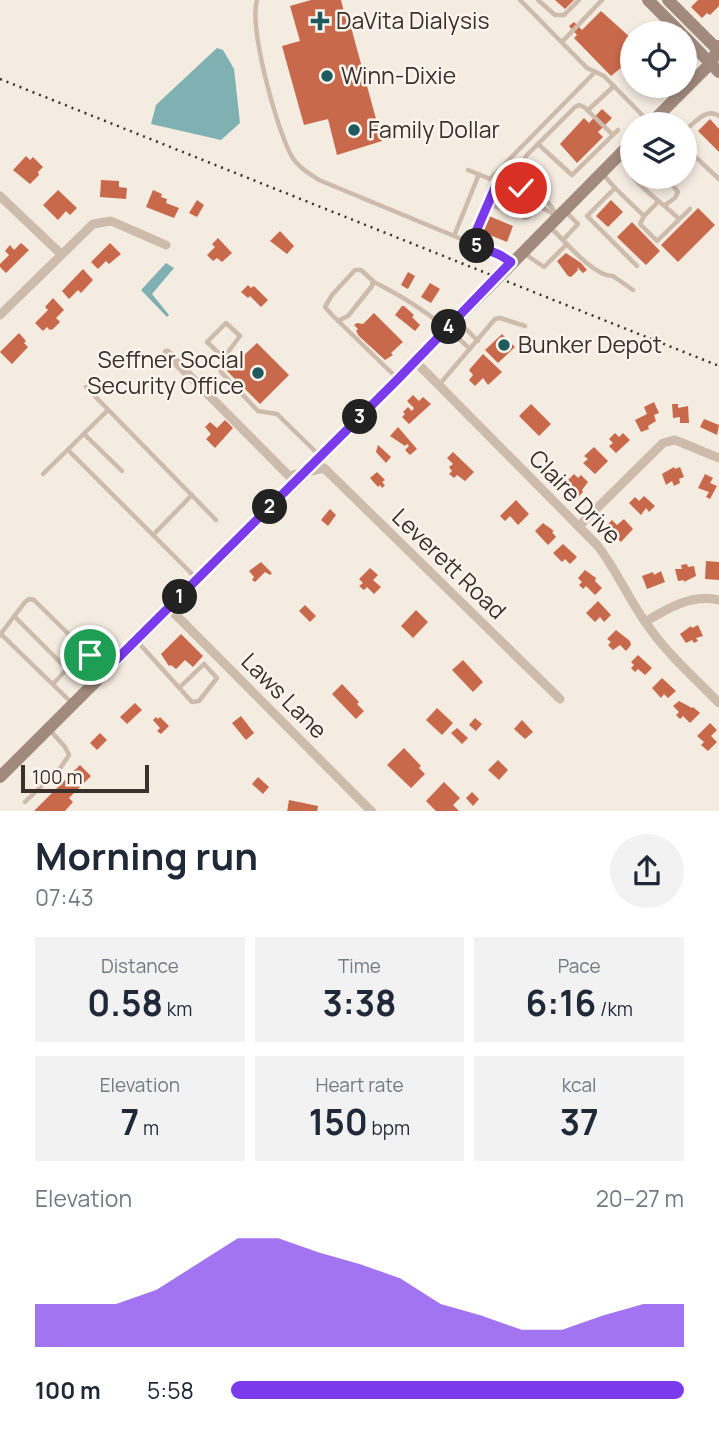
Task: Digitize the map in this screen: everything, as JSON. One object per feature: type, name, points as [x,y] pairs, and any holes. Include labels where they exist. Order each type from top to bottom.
[{"type":"main road","points":[[648,0],[669,21]]},
{"type":"main road","points":[[668,0],[717,57]]},
{"type":"main road","points":[[697,44],[717,57]]},
{"type":"main road","points":[[662,112],[717,57]]},
{"type":"main road","points":[[0,776],[321,457],[556,217],[620,158]]},
{"type":"street","points":[[0,196],[61,254]]},
{"type":"street","points":[[0,315],[93,224],[111,221],[166,245]]},
{"type":"street","points":[[167,353],[289,476],[307,471]]},
{"type":"street","name":"Claire Drive","points":[[415,361],[579,526],[611,563],[662,646],[719,702]]},
{"type":"street","points":[[579,526],[663,443],[674,440],[719,458]]},
{"type":"street","name":"Leverett Road","points":[[307,471],[324,468],[560,699]]},
{"type":"street","points":[[645,622],[669,607],[688,601],[707,598],[719,600]]},
{"type":"street","name":"Laws Lane","points":[[169,608],[372,811]]},
{"type":"lane","points":[[257,0],[254,9],[255,29],[263,70],[288,147],[299,166],[319,180],[500,255],[511,262]]},
{"type":"lane","points":[[538,0],[555,15],[564,15],[579,0]]},
{"type":"lane","points":[[562,42],[602,0]]},
{"type":"lane","points":[[523,1],[587,68],[596,71],[614,86],[639,112]]},
{"type":"lane","points":[[490,179],[596,71]]},
{"type":"lane","points":[[588,110],[614,86]]},
{"type":"lane","points":[[511,189],[519,166],[575,107],[582,106],[588,110],[613,135]]},
{"type":"lane","points":[[697,120],[706,113],[713,112],[719,116]]},
{"type":"lane","points":[[538,144],[572,175],[618,130]]},
{"type":"lane","points":[[697,158],[719,179]]},
{"type":"lane","points":[[468,170],[511,189],[556,217],[578,224],[544,267],[522,251]]},
{"type":"lane","points":[[601,173],[644,216]]},
{"type":"lane","points":[[454,236],[479,174]]},
{"type":"lane","points":[[471,243],[497,183]]},
{"type":"lane","points":[[511,189],[521,188],[548,199],[565,242],[590,266],[606,276],[613,276],[633,290]]},
{"type":"lane","points":[[615,188],[587,216],[637,266]]},
{"type":"lane","points":[[645,189],[679,219]]},
{"type":"lane","points":[[665,205],[675,198],[678,192],[676,189]]},
{"type":"lane","points":[[658,202],[640,224],[657,241],[690,209]]},
{"type":"lane","points":[[488,203],[526,218],[532,215],[537,204]]},
{"type":"lane","points":[[398,379],[325,307],[331,296],[355,270],[361,270],[373,281],[478,341]]},
{"type":"lane","points":[[338,321],[348,316],[373,281]]},
{"type":"lane","points":[[439,386],[495,319],[500,318],[525,326]]},
{"type":"lane","points":[[223,357],[207,342],[225,323],[240,339],[223,357],[219,364],[221,372],[258,411],[277,414],[321,457]]},
{"type":"lane","points":[[452,324],[470,349]]},
{"type":"lane","points":[[86,387],[216,520]]},
{"type":"lane","points":[[43,474],[108,410]]},
{"type":"lane","points":[[84,434],[122,471]]},
{"type":"lane","points":[[68,450],[197,579]]},
{"type":"lane","points":[[153,534],[192,495]]},
{"type":"lane","points":[[73,704],[1,634],[25,602],[34,600],[106,670]]},
{"type":"lane","points":[[14,616],[67,669]]},
{"type":"lane","points":[[136,640],[179,688],[192,702],[197,703],[217,678],[204,664],[179,688]]},
{"type":"lane","points":[[53,684],[86,650]]},
{"type":"lane","points":[[25,802],[61,767],[69,755],[48,728]]},
{"type":"water","points":[[217,48],[223,50],[234,69],[240,123],[221,140],[151,124],[156,105]]},
{"type":"water","points":[[166,263],[174,268],[152,294],[169,315],[167,317],[141,290]]},
{"type":"building","name":"Winn-Dixie","points":[[311,0],[341,0],[382,141],[337,155],[328,119],[304,125],[282,46],[300,41],[290,6]]},
{"type":"building","points":[[555,0],[574,0],[565,9]]},
{"type":"building","points":[[698,0],[719,0],[719,6],[710,15],[707,13],[702,18],[691,7]]},
{"type":"building","points":[[601,11],[620,28],[620,69],[611,76],[574,38],[577,35],[569,26],[574,22],[582,30]]},
{"type":"building","points":[[602,109],[612,118],[598,132],[603,137],[577,163],[560,144],[584,118],[589,123]]},
{"type":"building","points":[[710,119],[719,129],[719,152],[698,131]]},
{"type":"building","points":[[26,156],[30,160],[33,157],[43,167],[30,184],[13,170]]},
{"type":"building","points":[[101,180],[119,181],[119,187],[127,188],[126,199],[100,197]]},
{"type":"building","points":[[58,190],[77,208],[70,215],[66,211],[58,220],[43,205]]},
{"type":"building","points":[[153,190],[167,199],[166,203],[179,208],[174,218],[146,207]]},
{"type":"building","points":[[197,200],[204,205],[197,217],[189,213]]},
{"type":"building","points":[[611,200],[623,212],[608,227],[596,216]]},
{"type":"building","points":[[698,208],[715,225],[678,262],[661,245]]},
{"type":"building","points":[[489,216],[513,226],[507,242],[482,232]]},
{"type":"building","points":[[632,222],[660,251],[646,265],[617,237]]},
{"type":"building","points":[[280,231],[294,246],[287,254],[270,241]]},
{"type":"building","points":[[218,238],[232,253],[222,262],[217,258],[213,261],[207,255],[215,247],[212,244]]},
{"type":"building","points":[[21,243],[29,250],[6,273],[0,267],[9,255],[5,251],[10,245],[14,250]]},
{"type":"building","points":[[110,243],[121,254],[109,264],[106,261],[98,269],[91,262]]},
{"type":"building","points":[[566,253],[587,270],[583,273],[577,267],[578,270],[571,277],[568,276],[557,261]]},
{"type":"building","points":[[83,269],[93,280],[81,293],[78,290],[69,299],[62,291]]},
{"type":"building","points":[[408,272],[415,276],[408,289],[401,285]]},
{"type":"building","points":[[430,283],[440,289],[431,303],[421,297]]},
{"type":"building","points":[[248,285],[251,288],[254,286],[268,300],[261,307],[250,296],[248,298],[241,292]]},
{"type":"building","points":[[53,298],[64,310],[56,318],[60,322],[53,329],[47,327],[43,331],[35,323],[48,310],[45,307]]},
{"type":"building","points":[[402,306],[414,315],[412,317],[420,325],[415,331],[395,315]]},
{"type":"building","points":[[374,313],[403,342],[391,353],[393,355],[385,360],[359,336],[354,325],[363,324]]},
{"type":"building","points":[[19,333],[28,347],[12,364],[0,352]]},
{"type":"building","points":[[502,334],[515,347],[498,363],[485,350]]},
{"type":"building","name":"Seffner Social Security Office","points":[[257,343],[289,375],[260,404],[227,371]]},
{"type":"building","points":[[483,354],[502,372],[488,385],[483,378],[475,386],[469,380],[473,375],[469,370]]},
{"type":"building","points":[[413,395],[419,401],[423,397],[431,404],[409,424],[402,417],[408,407],[412,411],[414,408],[407,401]]},
{"type":"building","points":[[654,402],[659,413],[654,415],[656,421],[648,426],[649,429],[641,432],[635,420],[647,414],[644,407]]},
{"type":"building","points":[[531,404],[551,424],[539,436],[519,416]]},
{"type":"building","points":[[672,404],[678,404],[678,408],[688,406],[689,423],[680,423],[680,417],[673,418]]},
{"type":"building","points":[[704,419],[719,425],[717,435],[700,427]]},
{"type":"building","points":[[225,420],[233,428],[215,448],[206,439],[211,434],[205,427],[210,422],[217,428]]},
{"type":"building","points":[[398,427],[417,449],[410,455],[405,450],[409,446],[407,444],[405,446],[390,436]]},
{"type":"building","points":[[615,433],[619,437],[623,433],[630,440],[616,453],[609,446],[613,443],[609,439]]},
{"type":"building","points":[[378,445],[391,457],[386,463],[376,452]]},
{"type":"building","points":[[594,447],[608,461],[595,474],[583,463],[588,459],[584,456]]},
{"type":"building","points":[[453,452],[474,472],[465,481],[457,475],[454,478],[449,474],[452,471],[449,467],[453,464],[447,458]]},
{"type":"building","points":[[674,467],[680,467],[684,477],[674,486],[672,481],[666,485],[662,474]]},
{"type":"building","points":[[377,472],[385,480],[382,482],[385,485],[382,488],[370,478]]},
{"type":"building","points":[[574,474],[578,478],[581,475],[588,482],[577,498],[568,488],[572,484],[568,480]]},
{"type":"building","points":[[705,474],[713,478],[710,483],[717,486],[710,499],[706,497],[709,492],[698,488]]},
{"type":"building","points":[[644,496],[655,506],[649,512],[646,508],[641,515],[629,503],[635,497],[639,501]]},
{"type":"building","points":[[516,500],[529,514],[518,525],[510,516],[505,521],[500,516]]},
{"type":"building","points":[[330,509],[336,515],[328,526],[321,520]]},
{"type":"building","points":[[624,519],[633,529],[621,542],[605,527],[612,520],[617,525]]},
{"type":"building","points":[[543,523],[554,531],[552,532],[556,537],[548,545],[535,531]]},
{"type":"building","points":[[563,544],[577,557],[570,564],[565,559],[562,562],[553,553]]},
{"type":"building","points":[[706,561],[719,562],[719,580],[705,579]]},
{"type":"building","points":[[261,562],[272,573],[270,575],[265,572],[255,582],[249,571]]},
{"type":"building","points":[[687,564],[688,567],[694,566],[696,576],[684,582],[678,581],[675,569],[682,569],[681,565]]},
{"type":"building","points":[[370,568],[378,575],[373,580],[381,587],[374,594],[367,587],[364,590],[359,586],[363,583],[359,579]]},
{"type":"building","points":[[585,570],[596,578],[595,581],[602,588],[595,595],[586,586],[583,589],[579,585],[582,582],[578,578]]},
{"type":"building","points":[[661,571],[665,582],[647,589],[642,576]]},
{"type":"building","points":[[598,601],[611,615],[604,622],[600,617],[595,622],[586,613]]},
{"type":"building","points":[[305,605],[316,616],[310,622],[299,611]]},
{"type":"building","points":[[416,610],[428,622],[413,638],[401,626]]},
{"type":"building","points":[[698,625],[703,636],[696,638],[698,641],[694,643],[692,640],[686,643],[680,634],[691,626],[692,628]]},
{"type":"building","points":[[616,630],[630,641],[631,645],[626,651],[620,645],[613,650],[608,645],[611,642],[607,639]]},
{"type":"building","points":[[181,634],[203,656],[193,667],[185,660],[176,669],[169,666],[161,654]]},
{"type":"building","points":[[638,655],[652,668],[645,675],[638,669],[635,672],[631,668],[634,665],[631,662]]},
{"type":"building","points":[[463,660],[483,682],[473,692],[452,670]]},
{"type":"building","points":[[662,678],[676,691],[668,698],[664,694],[661,698],[652,688]]},
{"type":"building","points":[[342,684],[364,711],[356,719],[332,694]]},
{"type":"building","points":[[679,701],[700,713],[690,723],[683,716],[680,719],[676,715],[679,712],[673,706]]},
{"type":"building","points":[[135,703],[142,710],[127,724],[120,717]]},
{"type":"building","points":[[437,708],[453,723],[442,735],[426,720]]},
{"type":"building","points":[[241,716],[254,733],[246,740],[232,723]]},
{"type":"building","points":[[160,717],[169,726],[161,734],[157,731],[160,728],[153,720]]},
{"type":"building","points":[[475,718],[482,724],[476,731],[469,725]]},
{"type":"building","points":[[522,720],[533,732],[525,739],[514,729]]},
{"type":"building","points":[[710,723],[717,730],[711,736],[717,742],[708,751],[697,736]]},
{"type":"building","points":[[457,728],[468,738],[462,744],[451,733]]},
{"type":"building","points":[[100,733],[107,740],[97,750],[90,743]]},
{"type":"building","points":[[404,748],[425,774],[411,788],[387,765]]},
{"type":"building","points":[[498,760],[508,770],[499,780],[488,770]]},
{"type":"building","points":[[80,765],[91,776],[69,798],[73,802],[65,811],[34,811]]},
{"type":"building","points":[[258,777],[269,787],[263,794],[252,784]]},
{"type":"building","points":[[444,782],[460,798],[453,805],[459,811],[436,811],[426,801]]},
{"type":"building","points":[[472,792],[479,799],[473,806],[466,798]]},
{"type":"building","points":[[289,800],[318,806],[317,811],[287,811]]},
{"type":"railway","points":[[0,79],[719,366]]},
{"type":"place","name":"DaVita Dialysis","points":[[320,21]]},
{"type":"place","name":"Winn-Dixie","points":[[327,76]]},
{"type":"place","name":"Family Dollar","points":[[354,130]]},
{"type":"place","name":"Bunker Depot","points":[[504,345]]},
{"type":"place","name":"Seffner Social Security Office","points":[[258,373]]},
{"type":"route","points":[[90,655],[106,670],[321,457],[511,262],[471,243],[497,183],[507,189],[521,188]]}]
